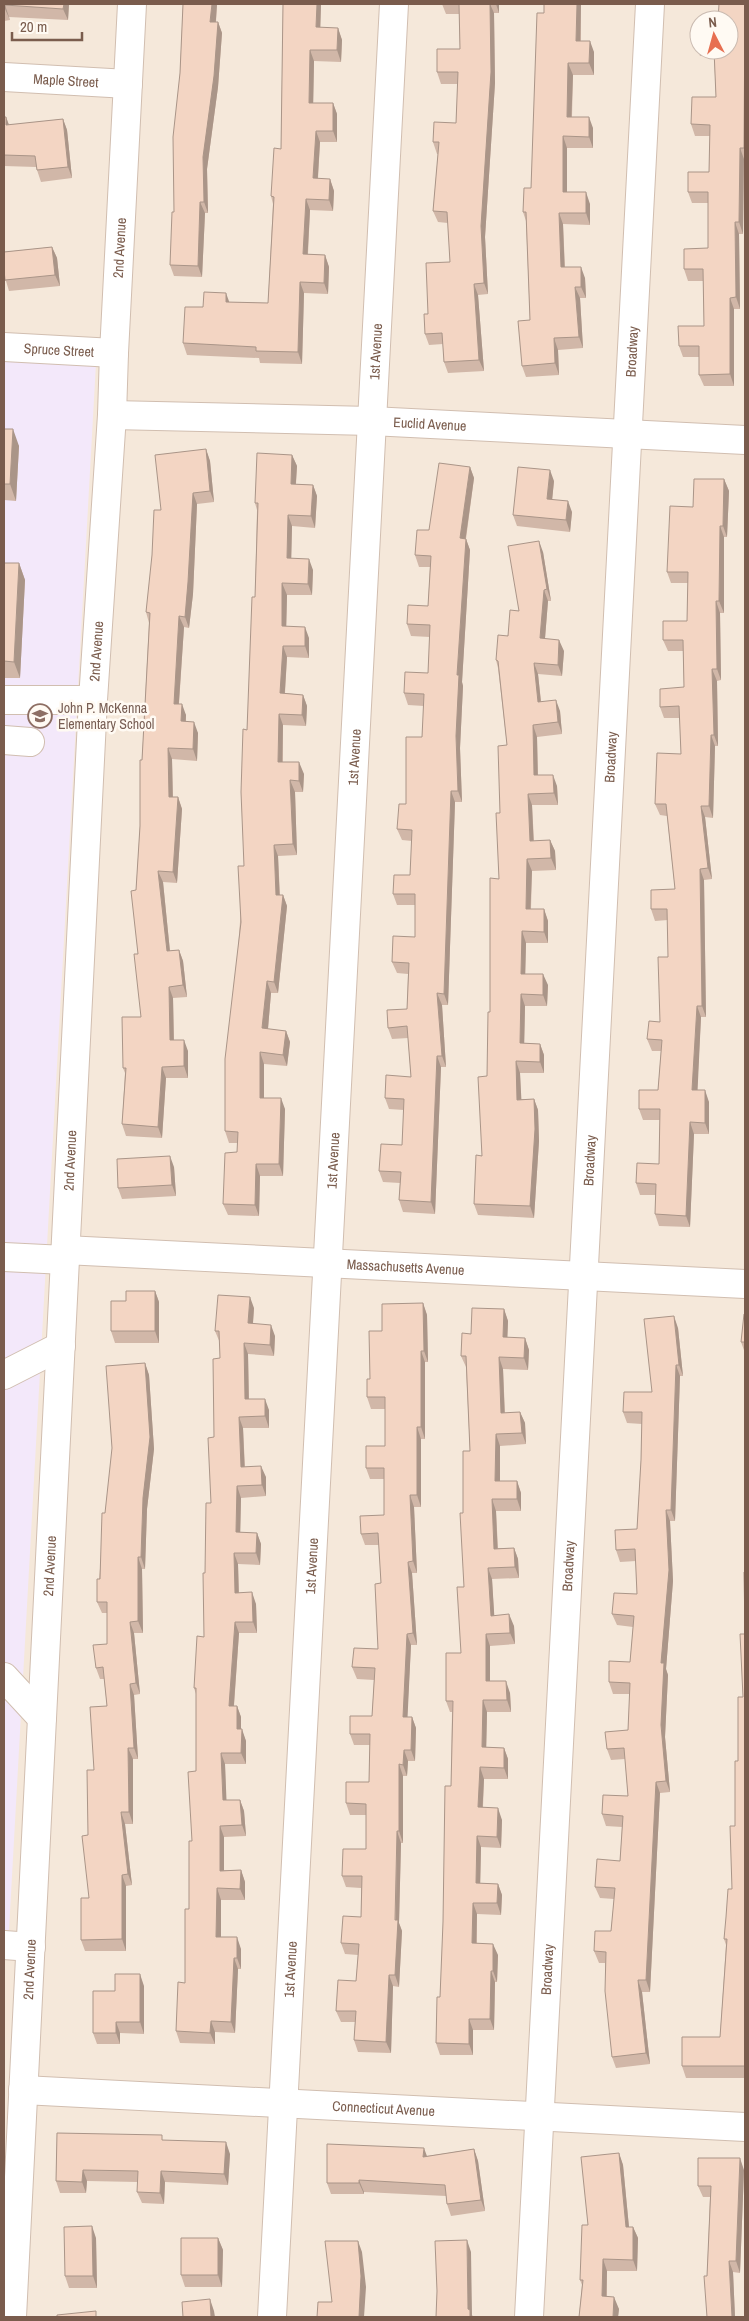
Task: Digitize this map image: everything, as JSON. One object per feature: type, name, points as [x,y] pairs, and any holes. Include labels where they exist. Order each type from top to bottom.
[{"type":"street","name":"2nd Avenue","points":[[12,2317],[10,2213],[23,2090],[93,700],[112,415],[132,4]]},
{"type":"street","name":"1st Avenue","points":[[272,2317],[394,4]]},
{"type":"street","name":"Broadway","points":[[529,2317],[650,4]]},
{"type":"street","name":"Maple Street","points":[[4,77],[128,84]]},
{"type":"street","name":"Spruce Street","points":[[4,347],[114,353]]},
{"type":"street","name":"Euclid Avenue","points":[[112,415],[372,421],[745,440]]},
{"type":"street","points":[[4,700],[93,700]]},
{"type":"street","name":"Massachusetts Avenue","points":[[4,1256],[65,1255],[327,1263],[745,1284]]},
{"type":"street","points":[[4,1375],[61,1346]]},
{"type":"street","points":[[4,1677],[42,1718]]},
{"type":"street","points":[[4,1945],[30,1947]]},
{"type":"street","name":"Connecticut Avenue","points":[[23,2090],[745,2127]]},
{"type":"shaded area","points":[[4,4],[745,4],[745,2317],[4,2317]]},
{"type":"shaded area","name":"John P. McKenna Elementary School","points":[[4,358],[96,363],[9,1930],[4,1930]]},
{"type":"building","points":[[4,4],[64,4],[63,9],[5,5],[4,9]]},
{"type":"building","points":[[183,4],[212,4],[210,22],[218,22],[214,76],[203,157],[204,202],[200,202],[198,266],[170,265],[172,212],[174,212],[173,137],[180,73]]},
{"type":"building","points":[[283,4],[317,4],[316,27],[338,28],[337,50],[310,50],[309,103],[333,103],[333,131],[316,131],[313,178],[330,179],[329,200],[306,199],[303,254],[325,255],[324,283],[300,282],[298,352],[256,351],[256,347],[183,343],[185,307],[203,307],[204,292],[226,293],[226,302],[268,303],[274,197],[271,196],[274,148],[281,149]]},
{"type":"building","points":[[459,4],[490,4],[491,72],[481,226],[484,283],[474,284],[479,360],[444,362],[442,333],[425,334],[424,314],[428,314],[426,263],[450,262],[447,212],[433,211],[439,142],[433,142],[434,122],[456,123],[458,72],[437,72],[437,49],[460,49]]},
{"type":"building","points":[[544,4],[577,4],[576,41],[590,41],[589,63],[568,63],[567,117],[589,117],[589,137],[563,136],[563,192],[586,192],[586,213],[559,213],[561,267],[581,267],[581,287],[575,287],[579,337],[554,338],[555,363],[522,366],[518,321],[530,320],[526,212],[523,212],[524,188],[531,188],[537,13],[544,13]]},
{"type":"building","points":[[719,4],[745,4],[744,148],[740,148],[739,222],[735,222],[736,297],[730,298],[730,374],[699,375],[699,346],[679,346],[678,326],[704,326],[703,269],[684,269],[684,249],[708,248],[708,192],[688,192],[688,172],[709,172],[710,125],[691,124],[692,97],[716,97],[714,60],[739,60],[739,10],[719,10]]},
{"type":"building","points":[[4,117],[6,117],[6,125],[63,119],[68,167],[37,170],[35,156],[4,155]]},
{"type":"building","points":[[52,247],[55,275],[5,280],[4,252]]},
{"type":"building","points":[[4,429],[13,429],[10,484],[4,484]]},
{"type":"building","points":[[206,449],[210,491],[193,493],[185,617],[179,616],[174,704],[182,704],[181,721],[194,722],[193,749],[168,748],[169,797],[178,797],[173,872],[158,871],[167,951],[179,950],[183,985],[169,987],[170,1040],[184,1040],[184,1066],[162,1067],[158,1127],[122,1124],[126,1068],[123,1068],[122,1017],[141,1017],[134,954],[138,954],[131,891],[136,890],[140,826],[140,760],[142,760],[150,613],[146,612],[152,555],[154,510],[161,510],[155,455]]},
{"type":"building","points":[[257,453],[292,455],[291,484],[313,485],[311,516],[288,515],[287,558],[309,559],[308,584],[282,583],[282,626],[305,627],[305,646],[283,646],[280,693],[303,695],[302,715],[279,714],[278,762],[299,762],[299,781],[290,780],[293,844],[274,845],[276,895],[283,895],[274,982],[267,981],[262,1028],[286,1031],[283,1055],[260,1052],[260,1098],[281,1098],[279,1164],[256,1164],[255,1205],[223,1204],[225,1153],[237,1152],[238,1132],[225,1131],[225,1059],[241,922],[238,866],[244,866],[241,792],[243,729],[247,730],[252,597],[255,597],[258,503],[255,503]]},
{"type":"building","points":[[439,463],[470,467],[460,538],[466,539],[457,675],[459,675],[456,736],[458,791],[451,791],[444,994],[437,993],[442,1056],[437,1056],[431,1202],[399,1200],[401,1172],[379,1171],[381,1144],[402,1145],[404,1099],[385,1098],[386,1075],[411,1077],[407,1026],[388,1028],[387,1010],[407,1009],[409,963],[392,962],[393,936],[415,937],[415,894],[393,894],[394,875],[410,875],[412,830],[397,829],[399,804],[406,804],[406,737],[422,737],[424,694],[404,693],[405,672],[428,673],[430,625],[407,624],[408,605],[428,606],[431,556],[415,555],[417,530],[429,530]]},
{"type":"building","points":[[518,467],[550,470],[547,499],[568,501],[566,520],[513,515]]},
{"type":"building","points":[[694,479],[724,479],[723,526],[720,526],[719,601],[716,601],[717,669],[712,669],[714,735],[711,735],[709,806],[701,806],[708,868],[700,869],[702,1006],[697,1006],[692,1090],[705,1090],[705,1123],[690,1122],[686,1216],[655,1214],[656,1184],[636,1183],[637,1163],[659,1164],[660,1109],[639,1109],[639,1090],[658,1090],[662,1040],[647,1039],[649,1021],[660,1022],[658,957],[668,957],[667,909],[651,909],[651,890],[675,889],[666,804],[655,804],[657,753],[681,754],[679,706],[660,707],[660,689],[684,687],[683,640],[663,640],[663,621],[687,621],[688,572],[667,572],[670,506],[693,507]]},
{"type":"building","points":[[539,541],[547,589],[544,590],[540,638],[559,640],[558,665],[534,663],[538,702],[556,700],[558,722],[533,725],[534,775],[553,775],[554,793],[528,794],[530,841],[550,840],[551,858],[527,859],[526,909],[544,909],[544,932],[522,931],[521,974],[543,974],[543,995],[521,994],[520,1043],[540,1044],[540,1062],[516,1061],[517,1100],[534,1099],[535,1129],[530,1206],[474,1204],[476,1155],[482,1156],[478,1077],[487,1076],[488,1012],[490,1012],[490,878],[499,879],[496,813],[500,813],[498,746],[507,745],[498,661],[496,660],[498,635],[508,636],[510,610],[519,611],[508,546]]},
{"type":"building","points":[[4,563],[19,563],[14,662],[4,661]]},
{"type":"building","points":[[170,1156],[172,1185],[118,1188],[117,1159]]},
{"type":"building","points":[[126,1291],[155,1291],[155,1331],[111,1331],[111,1301],[126,1301]]},
{"type":"building","points":[[218,1295],[250,1297],[248,1323],[271,1325],[270,1345],[244,1343],[245,1399],[265,1399],[265,1416],[239,1417],[241,1467],[261,1466],[262,1485],[237,1486],[236,1532],[257,1533],[256,1553],[234,1553],[235,1593],[252,1592],[253,1622],[235,1622],[229,1706],[237,1706],[237,1729],[242,1729],[241,1753],[221,1753],[223,1800],[240,1800],[242,1825],[220,1826],[220,1871],[241,1870],[240,1889],[217,1888],[216,1937],[237,1937],[237,1958],[234,1958],[231,2022],[211,2021],[210,2033],[176,2031],[178,1982],[185,1983],[185,1909],[189,1909],[189,1841],[192,1841],[188,1772],[196,1771],[196,1688],[194,1688],[197,1636],[204,1637],[203,1573],[205,1573],[206,1503],[211,1503],[208,1438],[214,1437],[213,1359],[220,1358],[219,1331],[215,1331]]},
{"type":"building","points":[[423,1303],[424,1351],[421,1351],[421,1427],[417,1427],[417,1495],[410,1495],[413,1561],[408,1562],[413,1633],[407,1634],[403,1717],[412,1717],[411,1750],[404,1750],[403,1765],[399,1764],[399,1831],[397,1831],[395,1920],[398,1920],[395,1975],[389,1975],[386,2042],[354,2040],[356,2011],[336,2011],[338,1980],[356,1981],[359,1944],[341,1943],[343,1916],[361,1917],[362,1876],[342,1876],[343,1849],[366,1849],[366,1804],[346,1803],[346,1782],[369,1782],[370,1734],[350,1734],[350,1716],[372,1716],[375,1668],[352,1667],[354,1648],[378,1649],[375,1584],[381,1583],[378,1533],[361,1534],[360,1516],[384,1515],[384,1468],[366,1468],[366,1446],[385,1446],[385,1397],[367,1397],[367,1379],[370,1379],[369,1331],[382,1331],[382,1304]]},
{"type":"building","points":[[472,1308],[504,1309],[503,1337],[525,1338],[524,1358],[499,1357],[501,1413],[520,1412],[522,1433],[496,1434],[495,1481],[517,1481],[517,1499],[492,1499],[494,1549],[514,1548],[515,1567],[488,1568],[491,1616],[509,1614],[510,1633],[486,1634],[486,1681],[506,1681],[507,1700],[483,1700],[482,1747],[504,1748],[504,1768],[480,1767],[478,1807],[498,1808],[497,1837],[477,1836],[476,1883],[498,1884],[497,1903],[473,1903],[472,1943],[493,1944],[493,1971],[491,1971],[490,2019],[469,2019],[469,2044],[436,2043],[437,1997],[440,1997],[443,1922],[445,1786],[451,1786],[453,1701],[446,1701],[446,1653],[461,1653],[457,1587],[464,1587],[460,1513],[463,1513],[463,1451],[470,1451],[466,1356],[461,1356],[462,1333],[471,1334]]},
{"type":"building","points":[[744,1314],[745,1342],[741,1342]]},
{"type":"building","points":[[674,1316],[679,1365],[676,1365],[671,1510],[666,1510],[669,1570],[661,1663],[664,1663],[661,1725],[666,1781],[656,1782],[646,1980],[638,1980],[646,2053],[612,2057],[605,1991],[606,1952],[594,1951],[595,1931],[611,1931],[615,1888],[595,1887],[597,1859],[620,1861],[623,1816],[602,1814],[603,1795],[628,1796],[624,1748],[607,1749],[605,1732],[628,1730],[630,1683],[609,1682],[609,1661],[630,1662],[634,1616],[612,1614],[614,1593],[637,1594],[635,1549],[616,1550],[615,1530],[637,1529],[641,1460],[642,1412],[623,1412],[624,1392],[652,1392],[644,1319]]},
{"type":"building","points":[[145,1363],[150,1437],[143,1498],[141,1557],[138,1557],[138,1621],[130,1622],[136,1683],[130,1684],[134,1748],[128,1748],[129,1812],[121,1812],[128,1874],[122,1875],[122,1939],[81,1940],[81,1898],[89,1898],[82,1836],[88,1835],[87,1770],[94,1770],[90,1707],[107,1706],[103,1667],[96,1668],[93,1645],[107,1644],[107,1602],[97,1602],[97,1579],[100,1579],[102,1513],[105,1513],[112,1448],[106,1366]]},
{"type":"building","points":[[745,1571],[745,1630],[744,1572]]},
{"type":"building","points":[[740,1634],[745,1634],[745,2066],[682,2066],[682,2037],[720,2037],[727,1939],[724,1939],[728,1889],[732,1889],[730,1826],[735,1826],[735,1761],[738,1761],[738,1697],[743,1697]]},
{"type":"building","points":[[115,1974],[140,1974],[140,2022],[116,2022],[116,2033],[93,2033],[93,1991],[115,1991]]},
{"type":"building","points":[[57,2133],[162,2135],[162,2140],[226,2142],[224,2174],[161,2171],[160,2193],[137,2192],[138,2171],[83,2170],[82,2182],[56,2181]]},
{"type":"building","points":[[327,2144],[424,2148],[423,2157],[474,2149],[481,2200],[447,2204],[445,2185],[359,2180],[359,2183],[327,2183]]},
{"type":"building","points":[[619,2153],[626,2227],[633,2227],[633,2260],[603,2259],[602,2296],[614,2297],[613,2317],[579,2317],[583,2280],[580,2280],[582,2225],[588,2225],[581,2157]]},
{"type":"building","points":[[698,2158],[740,2158],[736,2261],[729,2261],[732,2317],[707,2317],[704,2276],[707,2276],[711,2186],[698,2186]]},
{"type":"building","points":[[92,2226],[93,2276],[65,2276],[64,2227]]},
{"type":"building","points":[[181,2238],[218,2238],[218,2275],[181,2275]]},
{"type":"building","points":[[467,2240],[468,2309],[470,2310],[470,2317],[436,2317],[435,2241]]},
{"type":"building","points":[[325,2241],[358,2241],[361,2276],[359,2317],[317,2317],[318,2302],[332,2302]]},
{"type":"building","points":[[210,2299],[211,2317],[183,2317],[182,2302]]},
{"type":"building","points":[[96,2311],[96,2317],[57,2317],[57,2315]]},
{"type":"place","name":"John P. McKenna Elementary School","points":[[40,716]]}]
